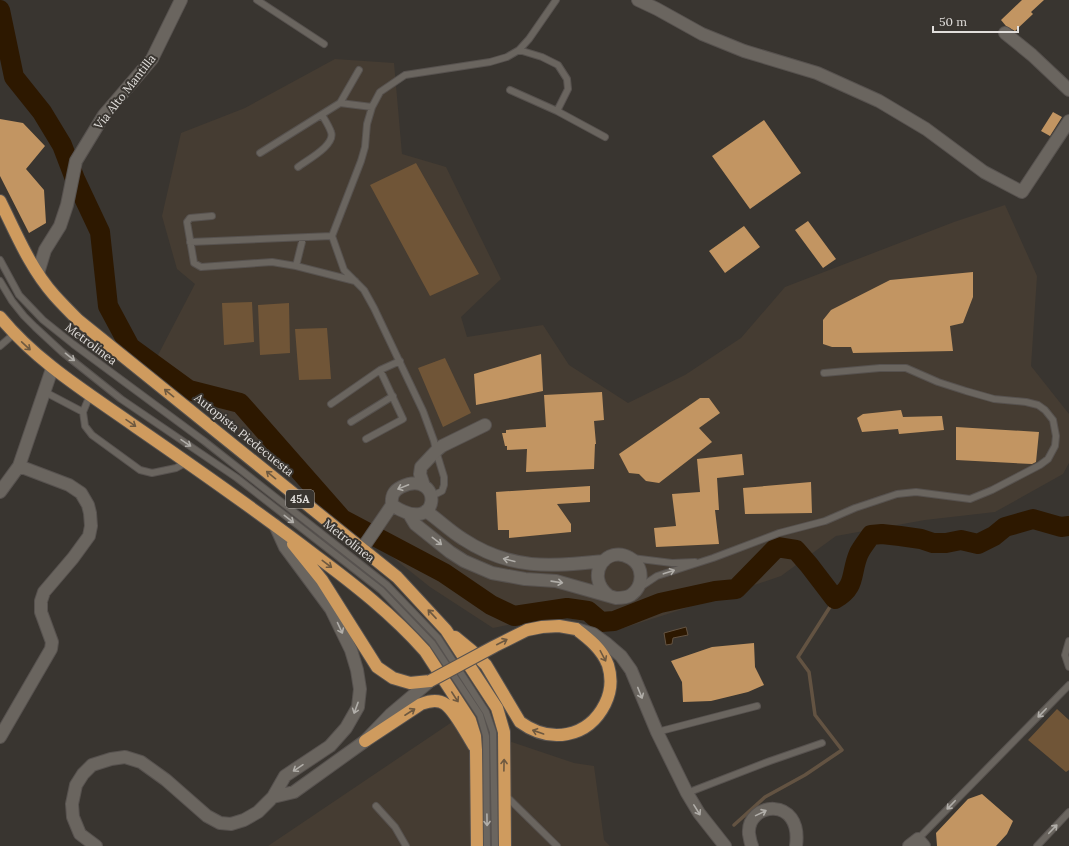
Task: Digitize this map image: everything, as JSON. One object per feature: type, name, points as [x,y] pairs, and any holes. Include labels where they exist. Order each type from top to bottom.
[{"type":"highway","name":"Autopista Piedecuesta","points":[[0,201],[26,254],[38,273],[53,295],[78,320],[397,577],[446,630],[497,708],[504,732],[505,846]]},
{"type":"highway","points":[[0,317],[14,334],[52,369],[275,525],[374,601],[425,651],[470,720],[475,736],[475,844]]},
{"type":"highway","points":[[275,525],[322,580],[377,667],[392,678],[410,683],[430,681],[495,646],[528,630],[559,626],[576,629],[590,639],[600,651],[608,665],[610,680],[608,697],[600,714],[591,724],[580,731],[562,736],[541,734],[527,728],[520,722],[486,665],[472,651],[446,630]]},
{"type":"highway","points":[[365,741],[421,704],[437,701],[445,703],[451,709],[476,750]]},
{"type":"street","name":"Vía Alto Mantilla","points":[[38,273],[45,250],[60,226],[76,161],[104,115],[152,59],[181,0]]},
{"type":"street","points":[[638,0],[702,34],[744,51],[817,73],[879,101],[926,129],[984,172],[1022,192],[1069,121]]},
{"type":"street","points":[[1005,33],[1032,55],[1069,90]]},
{"type":"street","points":[[26,254],[45,250]]},
{"type":"street","points":[[0,492],[19,466],[52,369]]},
{"type":"street","points":[[392,505],[409,514],[418,514],[426,511],[430,506],[432,496],[424,486],[420,474],[421,467],[442,446],[485,425]]},
{"type":"street","points":[[0,737],[51,649],[52,642],[41,612],[41,601],[44,592],[73,558],[89,536],[91,526],[88,505],[81,493],[69,485],[19,466]]},
{"type":"street","points":[[362,549],[381,519],[392,505],[391,499],[393,493],[397,489],[406,485],[414,484],[424,486]]},
{"type":"street","points":[[426,511],[463,539],[487,553],[501,558],[528,564],[544,565],[568,565],[604,561]]},
{"type":"street","points":[[409,514],[415,524],[455,555],[464,561],[492,573],[525,580],[556,581],[616,598],[623,598],[630,595],[636,590],[641,579],[639,567],[630,558],[624,555],[610,557],[599,567],[598,579],[602,590],[608,595]]},
{"type":"street","points":[[96,846],[80,834],[73,818],[72,804],[76,785],[83,774],[92,765],[111,759],[125,758],[141,762],[166,780],[207,816],[220,823],[230,824],[244,820],[258,812],[273,797],[285,776],[330,746],[346,728],[358,707],[360,689],[353,657],[331,609],[285,547],[275,525]]},
{"type":"street","points":[[576,629],[593,634],[621,656],[631,670],[657,732],[687,793],[699,813],[725,846]]},
{"type":"street","points":[[273,797],[294,792],[365,741],[391,714],[430,681]]},
{"type":"street","points":[[752,846],[749,830],[753,817],[762,811],[775,809],[785,812],[792,818],[796,826],[796,846]]},
{"type":"lane","points":[[257,0],[324,44]]},
{"type":"lane","points":[[432,496],[442,491],[444,477],[434,441],[423,411],[400,361],[364,290],[344,270],[332,236],[361,161],[365,147],[367,124],[372,107],[380,92],[405,75],[490,62],[508,57],[519,50],[529,39],[556,0]]},
{"type":"lane","points":[[519,50],[542,56],[558,65],[567,79],[568,89],[557,111]]},
{"type":"lane","points":[[260,153],[340,103],[359,70]]},
{"type":"lane","points":[[510,90],[557,111],[605,137]]},
{"type":"lane","points":[[340,103],[372,107]]},
{"type":"lane","points":[[298,167],[329,144],[332,137],[332,132],[322,115]]},
{"type":"lane","points":[[212,216],[190,218],[187,222],[194,263],[201,267],[272,262],[355,280]]},
{"type":"lane","points":[[190,242],[332,236]]},
{"type":"lane","points":[[296,266],[303,238]]},
{"type":"lane","name":"Metrolínea","points":[[0,260],[19,295],[43,320],[204,441],[387,585],[438,638],[486,712],[493,732],[495,846]]},
{"type":"lane","name":"Metrolínea","points":[[0,281],[12,301],[24,316],[62,352],[121,399],[236,478],[381,590],[432,643],[480,715],[486,736],[487,846]]},
{"type":"lane","points":[[0,346],[14,334]]},
{"type":"lane","points":[[331,404],[380,370],[400,361]]},
{"type":"lane","points":[[636,590],[657,576],[706,560],[779,532],[815,525],[855,508],[897,494],[916,492],[970,499],[992,490],[1040,465],[1048,459],[1055,446],[1056,436],[1053,420],[1045,410],[1038,405],[1026,402],[994,399],[938,382],[906,368],[880,368],[824,373]]},
{"type":"lane","points":[[366,439],[403,419],[380,370]]},
{"type":"lane","points":[[45,392],[83,412]]},
{"type":"lane","points":[[90,395],[83,412],[85,426],[92,435],[140,470],[152,472],[176,468],[187,462]]},
{"type":"lane","points":[[351,422],[393,396]]},
{"type":"lane","points":[[630,558],[672,563],[706,560]]},
{"type":"lane","points":[[1069,642],[1065,655],[1069,667]]},
{"type":"lane","points":[[917,844],[1069,685]]},
{"type":"lane","points":[[657,732],[757,706]]},
{"type":"lane","points":[[687,793],[822,743]]},
{"type":"lane","points":[[504,794],[557,846]]},
{"type":"lane","points":[[376,806],[395,827],[406,846]]},
{"type":"lane","points":[[1036,846],[1069,812]]},
{"type":"shaded area","points":[[335,59],[394,63],[402,154],[446,167],[501,279],[461,317],[467,337],[543,325],[569,365],[628,403],[685,375],[741,338],[785,287],[954,222],[1005,205],[1037,276],[1031,366],[1069,414],[1069,463],[1063,474],[995,512],[925,520],[836,536],[781,576],[614,631],[579,620],[560,617],[541,618],[493,628],[430,587],[259,451],[157,357],[195,284],[177,269],[162,216],[181,133],[245,108]]},
{"type":"shaded area","points":[[416,163],[479,274],[430,296],[370,185]]},
{"type":"shaded area","points":[[252,302],[254,342],[224,345],[222,303]]},
{"type":"shaded area","points":[[289,303],[290,353],[260,355],[258,305]]},
{"type":"shaded area","points":[[327,328],[331,379],[299,380],[295,329]]},
{"type":"shaded area","points":[[445,358],[471,413],[443,427],[418,368]]},
{"type":"shaded area","points":[[686,627],[688,635],[673,638],[672,644],[666,645],[664,633]]},
{"type":"shaded area","points":[[1057,709],[1069,720],[1069,770],[1066,772],[1028,740]]},
{"type":"shaded area","points":[[452,722],[574,763],[594,766],[604,840],[610,846],[268,846]]},
{"type":"building","points":[[1022,0],[1044,0],[1031,12],[1033,14],[1015,31],[1006,26],[1001,20]]},
{"type":"building","points":[[1053,112],[1062,117],[1050,136],[1041,131]]},
{"type":"building","points":[[0,119],[23,123],[45,146],[26,169],[44,190],[46,223],[29,233],[0,176]]},
{"type":"building","points":[[764,120],[801,173],[750,209],[712,156]]},
{"type":"building","points":[[808,221],[836,259],[823,268],[795,230]]},
{"type":"building","points":[[744,226],[760,247],[725,273],[709,251]]},
{"type":"building","points":[[973,272],[973,297],[963,323],[950,326],[953,351],[853,353],[851,347],[832,347],[823,344],[823,320],[831,310],[890,280]]},
{"type":"building","points":[[541,354],[543,391],[476,405],[474,374]]},
{"type":"building","points":[[602,392],[604,420],[594,421],[596,444],[594,469],[526,472],[527,449],[507,450],[502,433],[506,433],[506,430],[546,427],[544,395]]},
{"type":"building","points":[[700,398],[709,398],[720,413],[699,428],[712,442],[659,483],[646,481],[639,474],[629,473],[619,454]]},
{"type":"building","points":[[901,410],[903,417],[942,416],[944,430],[899,434],[898,429],[862,432],[857,418],[863,414]]},
{"type":"building","points":[[956,427],[1039,432],[1036,462],[1032,464],[956,460]]},
{"type":"building","points":[[742,454],[744,475],[717,478],[719,510],[715,510],[719,544],[656,547],[654,528],[676,526],[672,494],[700,492],[697,459]]},
{"type":"building","points":[[811,482],[812,513],[745,514],[743,488]]},
{"type":"building","points":[[590,486],[590,502],[557,504],[571,524],[571,532],[509,538],[509,530],[498,530],[496,492]]},
{"type":"building","points":[[754,643],[755,667],[764,685],[748,692],[711,701],[683,702],[682,682],[671,661],[712,647]]},
{"type":"building","points":[[982,794],[1013,821],[1007,834],[996,846],[937,846],[936,833],[968,799]]},
{"type":"waterway","points":[[0,10],[14,77],[42,112],[62,145],[75,179],[100,232],[108,306],[130,347],[189,390],[240,403],[342,519],[444,573],[491,605],[514,616],[567,608],[588,611],[601,622],[614,621],[660,603],[715,591],[736,589],[777,547],[796,550],[835,599],[847,590],[852,579],[859,553],[871,535],[882,534],[900,536],[921,539],[933,543],[946,543],[961,540],[978,544],[994,536],[1005,527],[1033,519],[1061,527],[1069,526]]},
{"type":"waterway","points":[[734,825],[765,797],[805,775],[842,750],[815,715],[809,672],[798,657],[835,599]]}]
